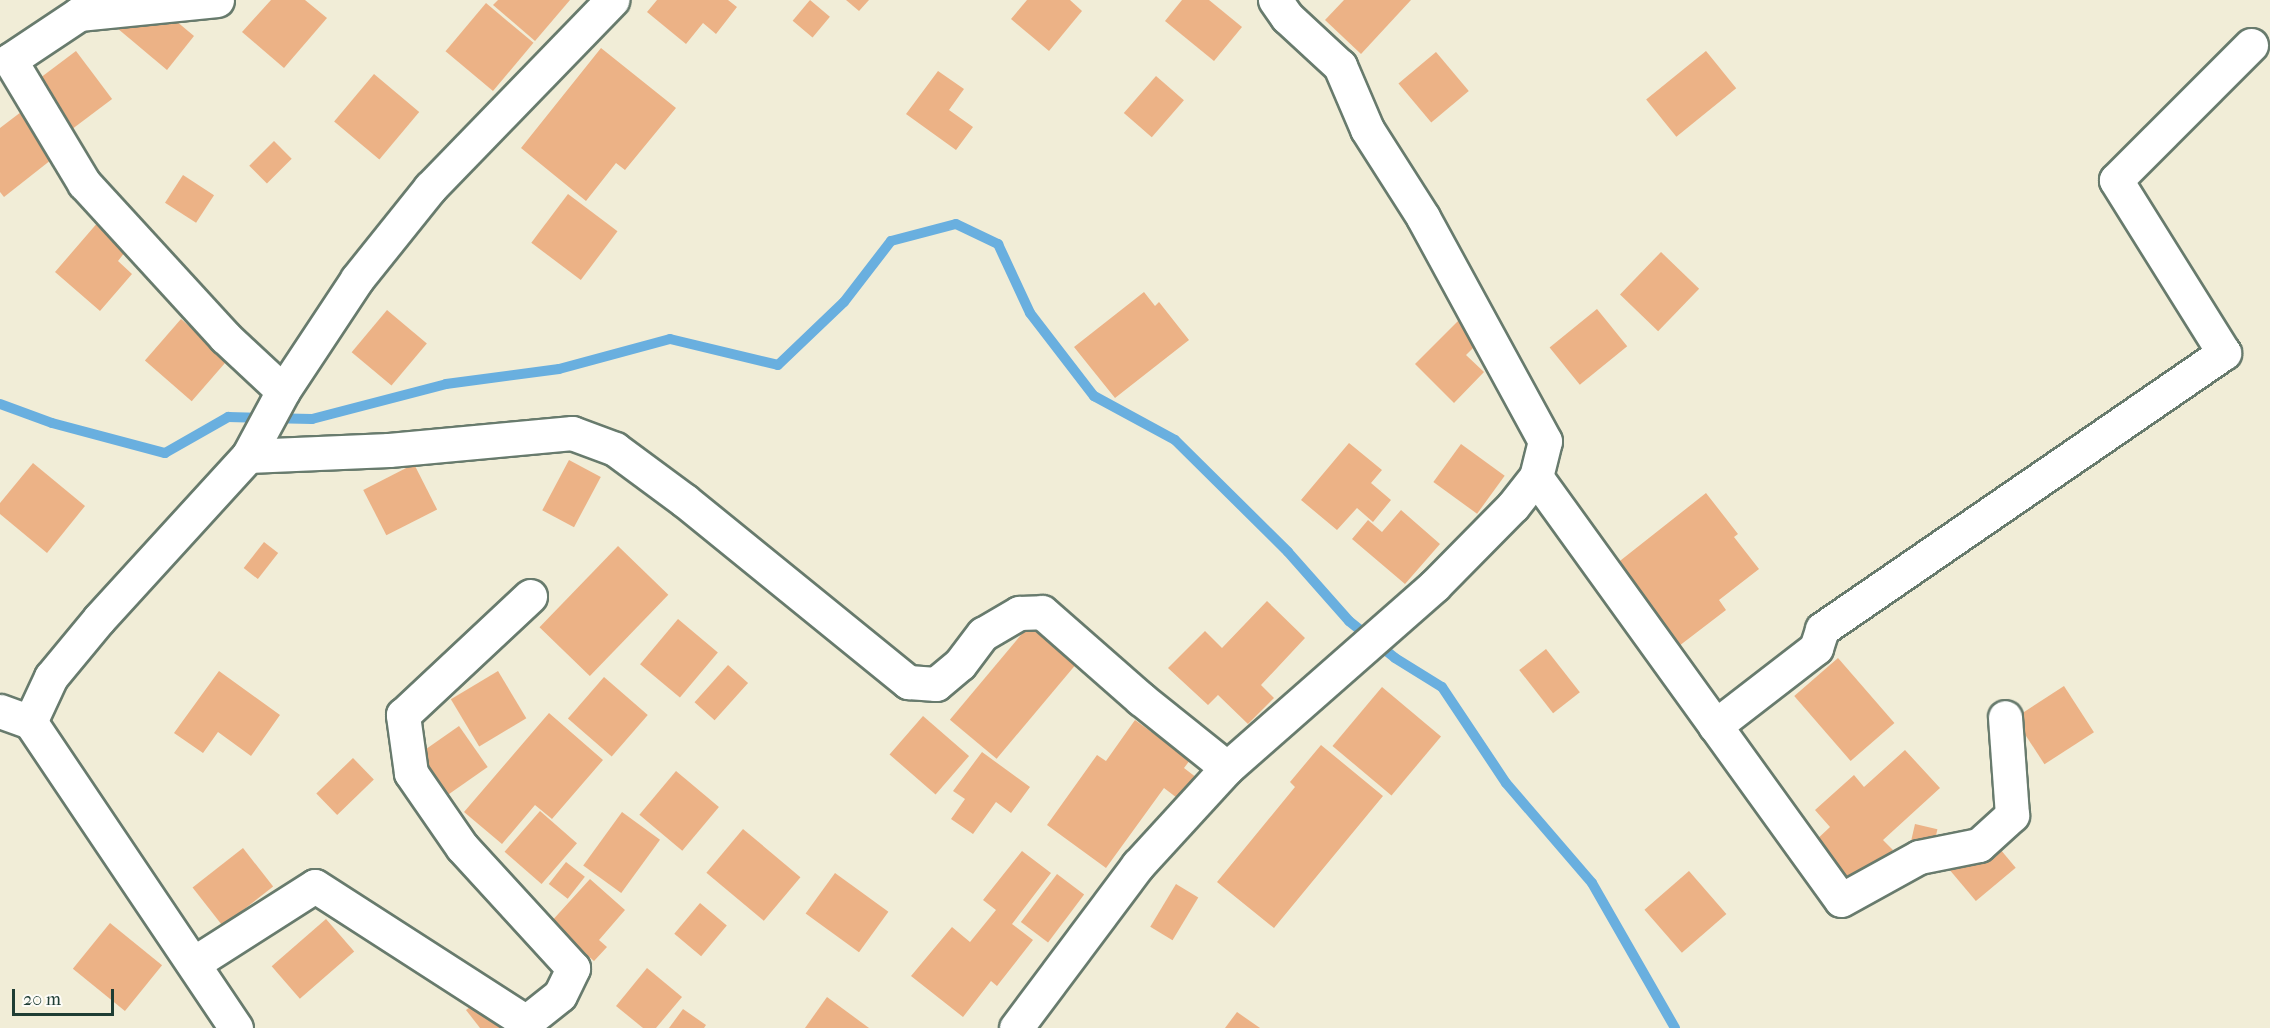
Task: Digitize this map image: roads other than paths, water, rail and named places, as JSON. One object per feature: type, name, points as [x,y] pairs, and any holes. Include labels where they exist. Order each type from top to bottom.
[{"type":"street","points":[[217,0],[79,14],[5,63],[84,183],[225,337],[266,421]]},
{"type":"street","points":[[236,1028],[194,963],[8,714],[51,677],[266,421],[357,279],[430,188],[612,0]]},
{"type":"street","points":[[1016,1028],[1138,865],[1227,768],[1484,538],[1536,477],[1545,441],[1525,403],[1423,217],[1367,129],[1340,66],[1287,17],[1275,0]]},
{"type":"street","points":[[1715,726],[1816,648],[1822,629],[2224,353],[2115,180],[2251,45]]},
{"type":"street","points":[[266,421],[389,450],[572,433],[615,449],[684,500],[908,682],[936,684],[960,664],[983,634],[1019,613],[1042,612],[1141,699],[1227,768]]},
{"type":"street","points":[[1536,477],[1841,900],[1919,857],[1979,845],[2012,815],[2005,717]]},
{"type":"street","points":[[194,963],[315,886],[526,1022],[560,995],[573,968],[462,848],[411,773],[403,715],[530,596]]},
{"type":"waterway","points":[[0,404],[52,423],[165,453],[228,417],[312,419],[446,384],[559,369],[670,339],[778,365],[844,302],[891,241],[956,224],[998,244],[1030,313],[1094,396],[1175,440],[1288,552],[1349,621],[1395,658],[1442,687],[1506,783],[1592,883],[1675,1028]]}]
